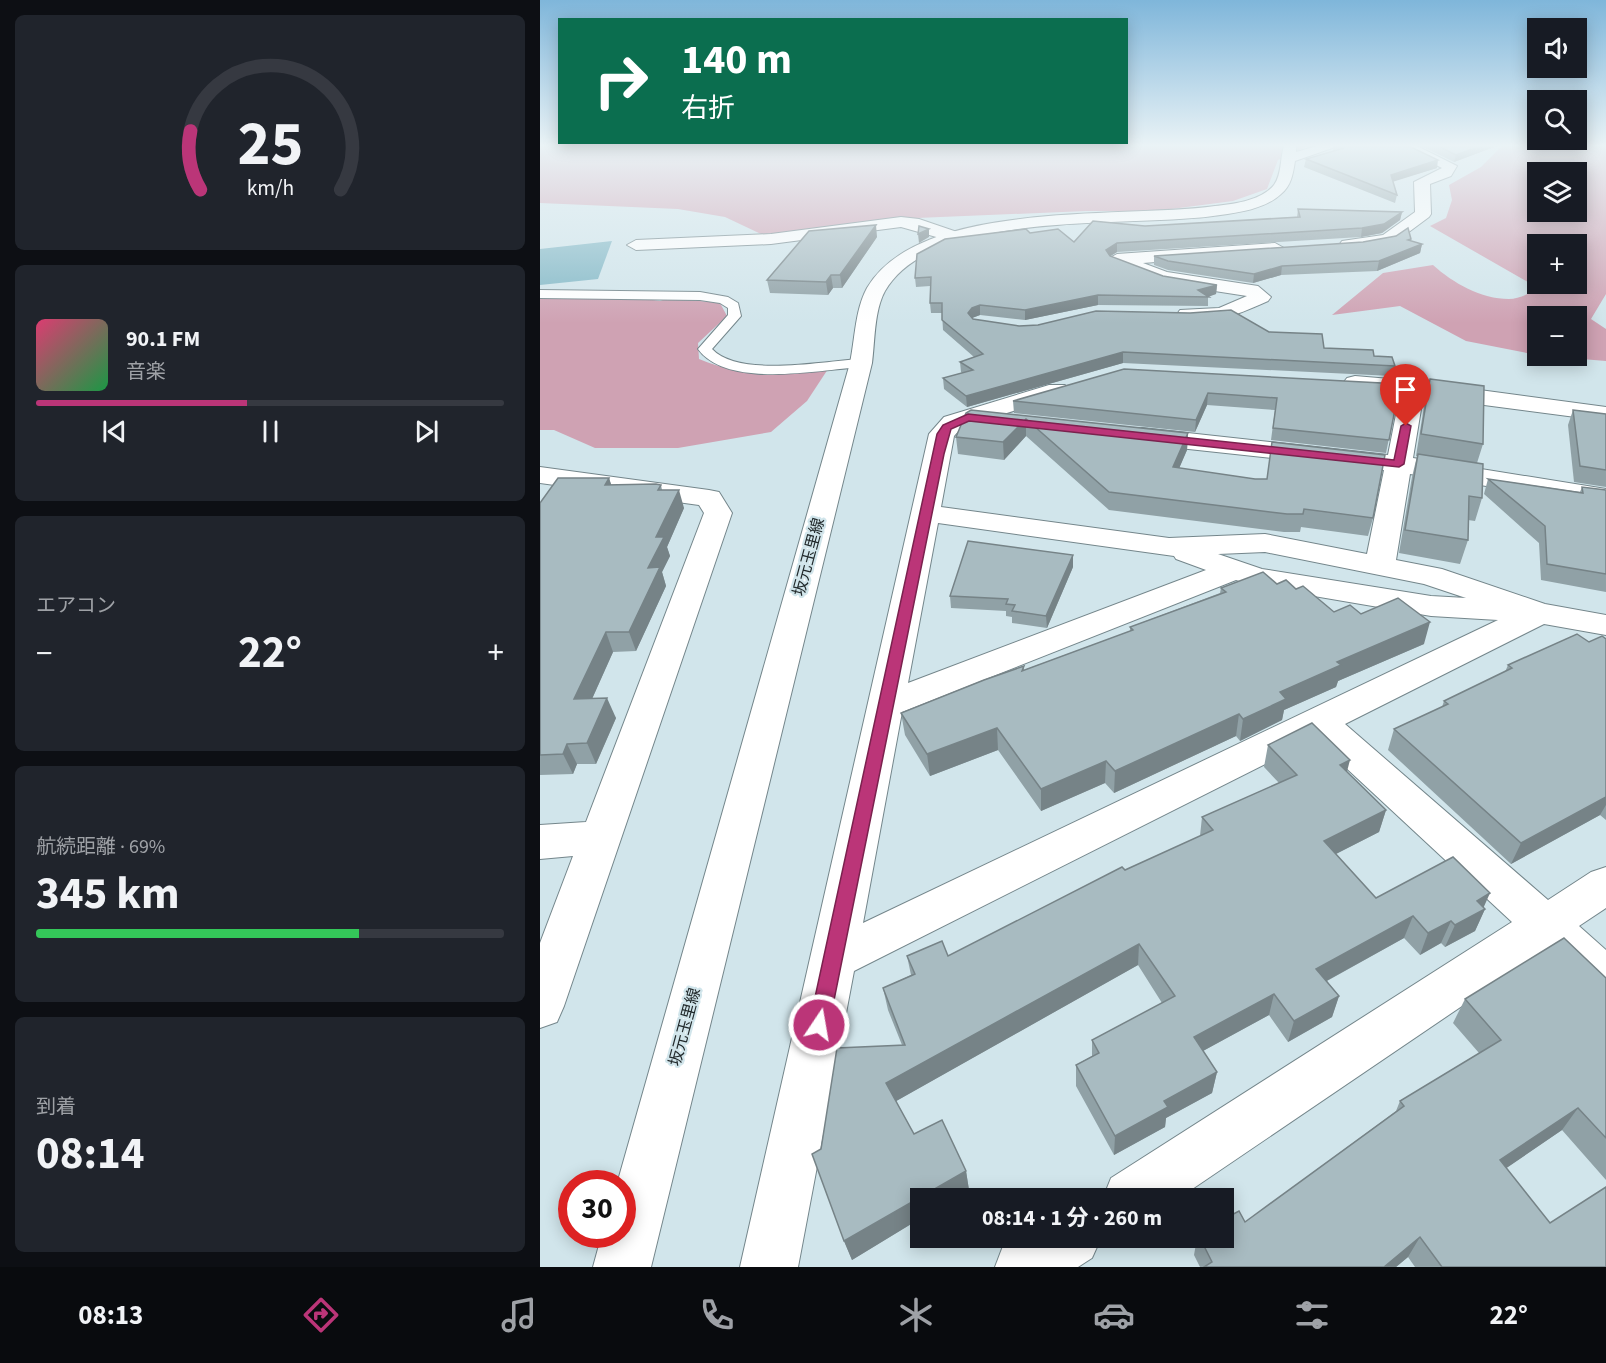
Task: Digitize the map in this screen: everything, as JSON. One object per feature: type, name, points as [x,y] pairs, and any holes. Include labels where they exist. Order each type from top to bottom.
[{"type":"street","name":"坂元玉里線","points":[[622,1267],[861,363],[876,289],[903,260],[954,237],[1041,221],[1176,217],[1248,205]]},
{"type":"street","points":[[1326,246],[1388,239],[1423,214],[1423,205]]},
{"type":"street","points":[[636,245],[771,239],[901,222],[913,223],[954,237]]},
{"type":"street","points":[[1165,313],[1222,314],[1260,297],[1251,290],[1163,277],[1117,259],[1292,248]]},
{"type":"street","points":[[769,1267],[942,434],[953,422],[1088,380]]},
{"type":"street","points":[[1330,382],[1413,388],[1606,414]]},
{"type":"street","points":[[1380,566],[1413,388]]},
{"type":"street","points":[[968,417],[1026,424]]},
{"type":"street","points":[[1119,434],[1399,464],[1606,497]]},
{"type":"street","points":[[540,475],[709,498],[718,513],[540,1006]]},
{"type":"street","points":[[926,513],[1169,547],[1265,543],[1431,576],[1540,613]]},
{"type":"street","points":[[1169,547],[1257,577],[1431,606],[1540,613],[1606,625]]},
{"type":"street","points":[[886,705],[1234,570]]},
{"type":"street","points":[[833,959],[1540,613]]},
{"type":"street","points":[[1319,722],[1606,979]]},
{"type":"street","points":[[540,842],[601,838]]},
{"type":"street","points":[[1146,1188],[1606,885]]},
{"type":"street","points":[[1024,1267],[1055,1248]]},
{"type":"lane","points":[[540,294],[700,297],[724,300],[734,306],[735,316],[705,349],[713,359],[726,365],[757,368],[861,363]]},
{"type":"shaded area","points":[[589,205],[1201,205],[1156,211],[1086,211],[893,219],[802,232],[761,234],[725,217],[678,209]]},
{"type":"shaded area","points":[[1450,205],[1527,205],[1527,222],[1587,222],[1587,205],[1606,205],[1606,294],[1591,319],[1606,329],[1606,361],[1587,359],[1587,306],[1527,306],[1527,353],[1466,341],[1400,306],[1332,315],[1383,273],[1433,265],[1458,284],[1488,296],[1513,299],[1528,294],[1587,294],[1587,234],[1527,234],[1527,282],[1430,226],[1446,218]]},
{"type":"shaded area","points":[[540,297],[639,298],[660,301],[669,298],[720,303],[727,316],[698,343],[699,359],[731,369],[747,371],[828,369],[807,401],[771,432],[678,448],[595,448],[554,430],[540,430]]},
{"type":"water","points":[[612,241],[598,279],[540,285],[540,249]]},
{"type":"building","points":[[1298,209],[1402,212],[1384,224],[1362,228],[1117,243],[1106,250],[1110,256],[1163,276],[1217,285],[1198,290],[1209,297],[1098,295],[1025,310],[980,305],[972,308],[968,313],[973,319],[1019,326],[1038,325],[1096,311],[1190,313],[1231,310],[1269,332],[1322,334],[1324,348],[1373,350],[1374,356],[1392,357],[1395,366],[1123,352],[966,396],[943,378],[973,370],[960,362],[983,354],[942,320],[942,303],[930,303],[931,277],[915,278],[917,254],[945,239],[1026,229],[1030,233],[1058,229],[1074,242],[1093,221],[1145,226],[1300,217]]},
{"type":"building","points":[[876,225],[840,275],[831,275],[826,282],[767,280],[809,231]]},
{"type":"building","points":[[919,226],[929,229],[918,234]]},
{"type":"building","points":[[1408,228],[1411,239],[1408,240],[1422,244],[1379,261],[1282,266],[1254,274],[1168,261],[1154,256],[1363,242],[1396,236]]},
{"type":"building","points":[[1124,369],[1400,384],[1389,440],[1273,428],[1277,398],[1208,393],[1196,420],[1013,401]]},
{"type":"building","points":[[1430,379],[1484,386],[1483,444],[1421,434]]},
{"type":"building","points":[[971,410],[1188,433],[1173,467],[1255,479],[1267,479],[1272,442],[1385,455],[1373,518],[1304,509],[1303,514],[1287,514],[1109,492],[1026,419],[1003,442],[956,437],[966,413]]},
{"type":"building","points":[[1573,410],[1606,414],[1606,470],[1580,466]]},
{"type":"building","points":[[1418,454],[1483,464],[1482,498],[1469,496],[1468,540],[1405,530]]},
{"type":"building","points":[[558,478],[609,478],[605,485],[656,484],[661,485],[658,490],[679,490],[656,537],[664,537],[648,568],[660,567],[629,632],[606,632],[574,699],[607,698],[587,743],[567,744],[563,754],[540,755],[540,503]]},
{"type":"building","points":[[1488,479],[1583,493],[1582,487],[1606,490],[1606,574],[1547,564],[1545,526]]},
{"type":"building","points":[[968,541],[1073,555],[1046,616],[1012,611],[1015,605],[1006,604],[1008,599],[950,596]]},
{"type":"building","points":[[1263,572],[1277,584],[1286,580],[1296,589],[1303,586],[1334,612],[1350,605],[1361,614],[1398,598],[1430,622],[1337,662],[1341,665],[1280,692],[1286,699],[1243,719],[1239,714],[1115,771],[1106,761],[1041,789],[997,728],[927,754],[901,713],[984,680],[1024,666],[1022,671],[1133,630],[1130,627],[1226,592],[1221,588]]},
{"type":"building","points":[[1577,634],[1589,642],[1602,636],[1606,639],[1606,797],[1521,843],[1394,729],[1448,704],[1444,701],[1512,668],[1508,665]]},
{"type":"building","points":[[1312,723],[1350,760],[1340,765],[1386,810],[1324,841],[1376,898],[1453,857],[1490,893],[1477,901],[1485,909],[1455,925],[1451,921],[1428,933],[1413,916],[1316,969],[1339,996],[1294,1021],[1274,994],[1194,1037],[1217,1072],[1164,1101],[1168,1107],[1115,1136],[1076,1065],[1099,1053],[1092,1040],[1175,996],[1139,944],[886,1083],[914,1134],[942,1120],[966,1171],[936,1188],[910,1188],[910,1203],[844,1241],[812,1154],[821,1149],[837,1048],[905,1045],[883,988],[915,974],[907,956],[942,941],[948,956],[1122,867],[1125,870],[1213,830],[1202,817],[1297,775],[1268,745]]},
{"type":"building","points":[[1564,938],[1606,978],[1606,1138],[1578,1108],[1500,1160],[1550,1223],[1606,1187],[1606,1267],[1442,1267],[1420,1237],[1384,1267],[1204,1267],[1212,1262],[1205,1248],[1234,1248],[1234,1214],[1239,1211],[1245,1222],[1404,1106],[1400,1101],[1501,1040],[1465,999]]},
{"type":"route","points":[[819,1025],[942,434],[947,427],[953,422],[968,417],[1399,464],[1406,426]]}]
